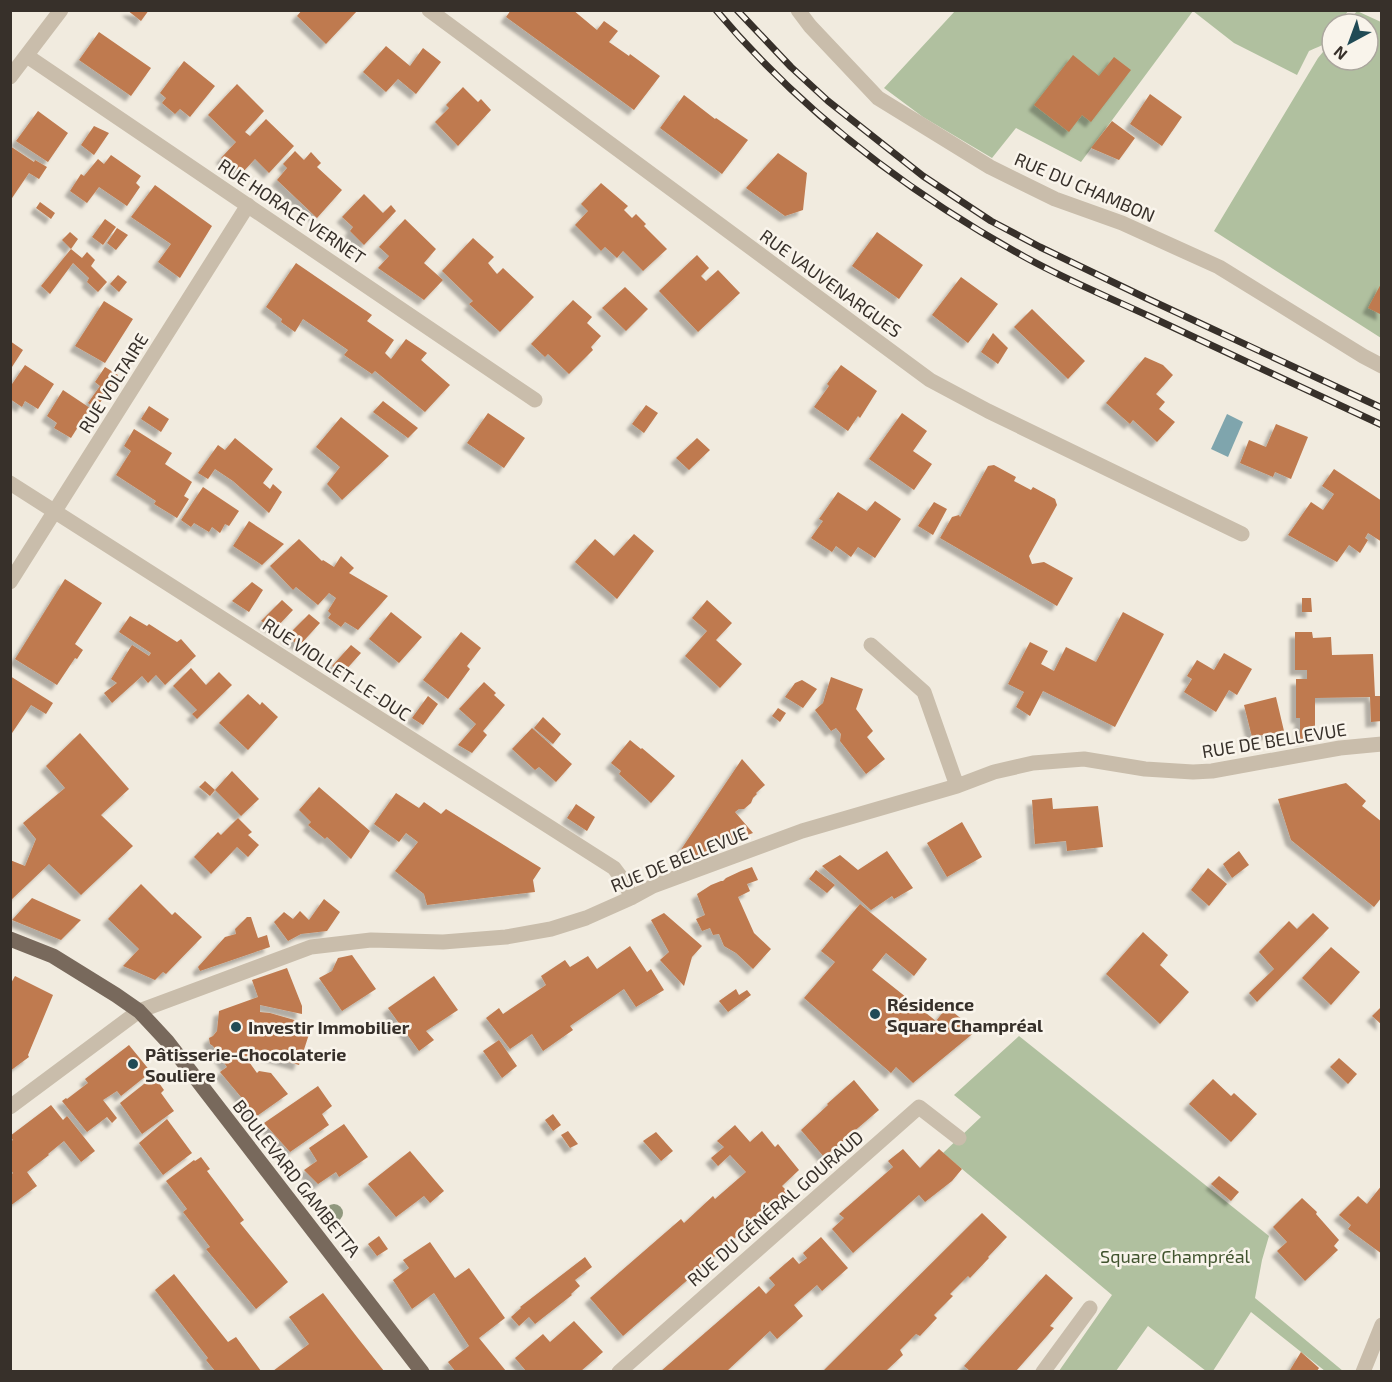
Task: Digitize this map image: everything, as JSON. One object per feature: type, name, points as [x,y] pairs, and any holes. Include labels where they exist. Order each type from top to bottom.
[{"type":"main road","points":[[10,939],[53,956],[139,1011]]},
{"type":"main road","name":"BOULEVARD GAMBETTA","points":[[139,1011],[166,1041],[422,1371]]},
{"type":"street","points":[[10,78],[61,10]]},
{"type":"street","name":"RUE VAUVENARGUES","points":[[429,10],[930,380],[988,411],[1242,534]]},
{"type":"street","name":"RUE DU CHAMBON","points":[[798,10],[810,26],[878,98],[990,167],[1055,199],[1122,223],[1219,267],[1382,366]]},
{"type":"street","name":"RUE HORACE VERNET","points":[[27,56],[535,400]]},
{"type":"street","name":"RUE VOLTAIRE","points":[[10,582],[248,205]]},
{"type":"street","name":"RUE VIOLLET-LE-DUC","points":[[10,483],[614,868],[626,884],[631,898]]},
{"type":"street","points":[[871,645],[924,692],[957,786]]},
{"type":"street","name":"RUE DE BELLEVUE","points":[[10,1107],[139,1011],[311,947],[371,940],[443,942],[506,938],[551,929],[586,918],[653,886],[802,831],[957,786],[994,772],[1033,763],[1084,759],[1145,769],[1203,772],[1340,748],[1382,744]]},
{"type":"street","name":"RUE DU GÉNÉRAL GOURAUD","points":[[620,1371],[919,1107],[959,1138]]},
{"type":"street","points":[[1043,1371],[1090,1308]]},
{"type":"street","points":[[1363,1371],[1382,1325]]},
{"type":"green space","points":[[955,11],[1193,11],[1081,162],[1016,128],[992,158],[923,117],[884,88]]},
{"type":"green space","points":[[1193,11],[1348,11],[1320,12],[1320,45],[1309,51],[1297,75],[1234,43]]},
{"type":"green space","points":[[1381,22],[1381,338],[1214,231],[1320,56],[1320,72],[1380,72]]},
{"type":"green space","name":"Square Champréal","points":[[1019,1036],[1269,1236],[1255,1298],[1343,1371],[1325,1371],[1251,1312],[1213,1371],[1206,1371],[1148,1326],[1116,1371],[1059,1371],[1112,1295],[943,1153],[981,1117],[954,1095]]},
{"type":"water","points":[[1227,414],[1243,422],[1228,457],[1211,449]]},
{"type":"building","points":[[127,10],[149,10],[141,21]]},
{"type":"building","points":[[302,10],[358,10],[326,44],[297,16]]},
{"type":"building","points":[[511,10],[573,10],[597,30],[604,21],[618,31],[609,42],[660,76],[634,110],[506,17]]},
{"type":"building","points":[[99,32],[151,68],[131,96],[79,60]]},
{"type":"building","points":[[386,46],[410,66],[423,48],[441,62],[416,94],[398,79],[386,92],[363,72]]},
{"type":"building","points":[[1073,55],[1099,76],[1114,57],[1131,70],[1091,122],[1082,115],[1069,132],[1034,105]]},
{"type":"building","points":[[184,61],[215,86],[190,117],[180,109],[175,114],[162,103],[166,98],[160,93]]},
{"type":"building","points":[[237,84],[264,111],[245,132],[250,136],[266,119],[294,146],[269,173],[255,159],[242,173],[221,158],[236,142],[208,115]]},
{"type":"building","points":[[463,87],[478,102],[481,99],[491,110],[458,146],[435,122],[449,108],[446,105]]},
{"type":"building","points":[[1150,94],[1182,117],[1162,146],[1130,124]]},
{"type":"building","points":[[684,95],[715,119],[748,140],[722,174],[660,128]]},
{"type":"building","points":[[38,111],[68,133],[48,162],[16,141]]},
{"type":"building","points":[[1112,121],[1135,138],[1119,160],[1091,148]]},
{"type":"building","points":[[94,126],[109,133],[94,155],[81,145]]},
{"type":"building","points":[[10,146],[34,162],[35,160],[47,167],[39,179],[29,173],[10,201]]},
{"type":"building","points":[[295,151],[304,160],[311,152],[321,163],[317,167],[342,190],[317,218],[277,180],[287,168],[283,164]]},
{"type":"building","points":[[778,153],[807,173],[803,210],[785,216],[746,188]]},
{"type":"building","points":[[111,155],[141,176],[136,183],[140,187],[127,206],[99,187],[87,203],[70,191],[81,174],[84,176],[98,159],[104,164]]},
{"type":"building","points":[[601,183],[628,206],[624,210],[632,218],[636,214],[646,224],[644,226],[667,249],[643,271],[623,251],[617,258],[605,247],[601,251],[575,225],[588,211],[581,204]]},
{"type":"building","points":[[155,185],[212,226],[180,278],[158,262],[171,244],[131,217]]},
{"type":"building","points":[[364,194],[383,213],[391,205],[396,211],[364,245],[350,231],[353,227],[342,217]]},
{"type":"building","points":[[40,202],[55,213],[51,219],[36,208]]},
{"type":"building","points":[[105,219],[116,227],[103,245],[92,237]]},
{"type":"building","points":[[405,219],[436,249],[424,263],[443,280],[424,300],[378,268],[389,256],[379,247]]},
{"type":"building","points":[[117,228],[128,235],[116,250],[107,243]]},
{"type":"building","points":[[70,232],[78,239],[71,249],[62,240]]},
{"type":"building","points":[[877,232],[923,265],[899,299],[852,266]]},
{"type":"building","points":[[473,238],[494,257],[488,263],[497,274],[503,268],[534,297],[500,332],[469,304],[473,301],[442,271]]},
{"type":"building","points":[[71,249],[82,258],[87,252],[95,260],[91,266],[107,282],[98,292],[87,282],[89,278],[73,263],[50,294],[41,286]]},
{"type":"building","points":[[697,255],[709,268],[701,276],[706,281],[718,270],[740,293],[698,332],[659,291]]},
{"type":"building","points":[[296,263],[372,315],[367,321],[394,340],[385,353],[391,359],[406,339],[427,353],[421,360],[450,385],[425,412],[375,371],[372,374],[344,355],[348,350],[303,319],[295,332],[266,307]]},
{"type":"building","points":[[118,275],[127,282],[119,292],[110,284]]},
{"type":"building","points":[[961,277],[998,304],[968,343],[932,315]]},
{"type":"building","points":[[1382,282],[1382,315],[1368,308]]},
{"type":"building","points":[[625,287],[648,309],[626,331],[602,308]]},
{"type":"building","points":[[573,300],[592,317],[587,323],[601,336],[591,347],[593,350],[569,374],[548,354],[545,357],[531,344]]},
{"type":"building","points":[[104,301],[133,319],[105,363],[75,346]]},
{"type":"building","points":[[1032,309],[1085,361],[1068,379],[1014,327]]},
{"type":"building","points":[[993,333],[1008,348],[998,364],[981,352]]},
{"type":"building","points":[[10,341],[23,350],[10,370]]},
{"type":"building","points":[[1145,357],[1163,365],[1173,375],[1156,394],[1165,402],[1159,409],[1175,422],[1157,442],[1133,420],[1130,424],[1106,403]]},
{"type":"building","points":[[25,365],[54,384],[38,409],[25,401],[22,407],[10,399],[10,387]]},
{"type":"building","points":[[841,365],[877,391],[860,418],[858,416],[848,431],[814,407]]},
{"type":"building","points":[[105,367],[118,375],[96,409],[88,403],[100,386],[95,382]]},
{"type":"building","points":[[63,390],[90,408],[71,438],[54,428],[57,423],[47,416]]},
{"type":"building","points":[[383,401],[418,428],[408,438],[373,412]]},
{"type":"building","points":[[646,405],[658,413],[644,433],[632,424]]},
{"type":"building","points":[[149,406],[169,419],[161,432],[141,419]]},
{"type":"building","points":[[488,413],[525,438],[504,468],[467,443]]},
{"type":"building","points":[[902,413],[927,431],[913,451],[932,464],[914,490],[869,459]]},
{"type":"building","points":[[341,417],[389,456],[342,500],[327,484],[340,467],[316,447]]},
{"type":"building","points":[[1276,424],[1308,437],[1291,479],[1275,472],[1273,477],[1240,463],[1249,440],[1266,447]]},
{"type":"building","points":[[134,429],[172,453],[165,464],[192,482],[184,496],[189,499],[177,518],[154,504],[156,501],[116,475],[131,451],[124,446]]},
{"type":"building","points":[[235,438],[273,469],[263,483],[270,489],[273,484],[282,492],[269,513],[233,481],[215,469],[208,479],[198,473],[218,445],[225,450]]},
{"type":"building","points":[[697,438],[710,450],[689,470],[676,458]]},
{"type":"building","points":[[994,465],[1016,477],[1014,481],[1031,490],[1033,487],[1055,499],[1057,505],[1029,556],[1032,564],[1044,562],[1073,578],[1057,606],[940,538],[952,517],[959,515],[960,517],[988,466]]},
{"type":"building","points":[[1334,469],[1382,501],[1382,542],[1368,533],[1365,538],[1368,540],[1360,553],[1349,545],[1337,562],[1288,535],[1311,502],[1323,510],[1334,494],[1322,486]]},
{"type":"building","points":[[203,487],[239,511],[229,526],[225,524],[220,533],[212,527],[209,532],[194,523],[191,527],[181,520]]},
{"type":"building","points":[[838,492],[867,511],[875,501],[901,519],[875,558],[858,547],[851,557],[836,546],[832,552],[811,538],[823,521],[819,519]]},
{"type":"building","points":[[934,502],[947,509],[933,535],[918,526]]},
{"type":"building","points":[[249,521],[284,544],[262,565],[233,546]]},
{"type":"building","points":[[634,534],[654,551],[617,599],[575,562],[595,539],[614,556]]},
{"type":"building","points":[[299,539],[322,561],[334,567],[341,556],[354,568],[349,573],[388,596],[358,630],[345,622],[341,627],[328,618],[331,614],[328,611],[336,598],[329,593],[318,605],[296,587],[293,590],[270,566]]},
{"type":"building","points":[[65,579],[102,603],[75,644],[83,650],[57,685],[15,659]]},
{"type":"building","points":[[252,582],[263,590],[249,612],[232,601]]},
{"type":"building","points":[[1302,598],[1311,598],[1312,612],[1302,612]]},
{"type":"building","points":[[282,600],[293,610],[275,629],[261,621]]},
{"type":"building","points":[[707,600],[732,623],[716,640],[742,664],[720,688],[685,656],[707,631],[692,618]]},
{"type":"building","points":[[391,612],[422,637],[399,663],[369,639]]},
{"type":"building","points":[[1123,612],[1164,634],[1115,727],[1043,691],[1030,716],[1016,707],[1024,692],[1008,684],[1030,642],[1048,651],[1041,664],[1054,671],[1066,647],[1096,662]]},
{"type":"building","points":[[309,614],[320,623],[300,645],[286,637]]},
{"type":"building","points":[[130,616],[147,626],[149,624],[177,642],[181,639],[196,656],[165,685],[156,675],[148,683],[142,676],[112,703],[104,693],[117,683],[111,679],[132,645],[149,656],[151,653],[119,632]]},
{"type":"building","points":[[461,632],[481,648],[467,666],[470,669],[448,699],[423,680]]},
{"type":"building","points":[[1295,632],[1312,632],[1313,638],[1331,637],[1332,655],[1373,654],[1375,696],[1382,696],[1382,721],[1371,722],[1370,697],[1315,698],[1315,737],[1300,740],[1300,718],[1296,718],[1296,679],[1307,679],[1307,670],[1295,670]]},
{"type":"building","points":[[351,645],[361,653],[343,673],[332,666]]},
{"type":"building","points":[[1224,653],[1252,669],[1237,695],[1229,690],[1216,712],[1184,692],[1192,679],[1187,676],[1197,660],[1214,670]]},
{"type":"building","points":[[191,668],[206,685],[219,672],[232,685],[197,719],[192,714],[197,710],[173,686]]},
{"type":"building","points":[[10,676],[53,703],[46,714],[31,705],[10,736]]},
{"type":"building","points":[[831,677],[863,689],[856,709],[873,731],[867,737],[885,759],[866,774],[840,741],[841,734],[836,728],[831,731],[815,710],[823,703]]},
{"type":"building","points":[[802,680],[817,689],[803,708],[785,697],[795,683]]},
{"type":"building","points":[[484,682],[505,705],[483,731],[487,735],[472,753],[458,745],[476,724],[459,709]]},
{"type":"building","points":[[248,694],[260,705],[262,702],[278,717],[248,750],[219,723]]},
{"type":"building","points":[[428,696],[438,704],[423,725],[412,718]]},
{"type":"building","points":[[1276,697],[1284,731],[1252,737],[1244,705]]},
{"type":"building","points":[[778,708],[786,713],[780,722],[772,716]]},
{"type":"building","points":[[543,717],[561,734],[553,744],[534,728]]},
{"type":"building","points":[[532,728],[572,764],[556,782],[539,767],[535,770],[512,749]]},
{"type":"building","points":[[80,733],[129,789],[101,815],[133,846],[81,895],[49,864],[10,901],[10,860],[25,866],[36,839],[23,823],[65,788],[46,766]]},
{"type":"building","points":[[630,740],[675,776],[651,803],[619,774],[621,771],[611,763]]},
{"type":"building","points":[[742,759],[765,785],[756,793],[751,803],[735,812],[753,833],[685,860],[678,854]]},
{"type":"building","points":[[232,771],[259,799],[241,816],[215,790]]},
{"type":"building","points":[[205,781],[215,790],[210,796],[199,787]]},
{"type":"building","points":[[1346,783],[1366,801],[1362,806],[1382,822],[1382,897],[1374,907],[1291,840],[1278,799]]},
{"type":"building","points":[[319,787],[370,831],[351,859],[327,837],[325,839],[308,825],[311,822],[299,810]]},
{"type":"building","points":[[396,793],[419,808],[424,802],[441,814],[446,809],[541,868],[533,880],[535,892],[427,905],[424,894],[395,871],[418,842],[406,833],[399,842],[374,824]]},
{"type":"building","points":[[1052,798],[1053,809],[1098,806],[1103,847],[1067,851],[1066,841],[1035,844],[1032,800]]},
{"type":"building","points":[[576,804],[595,817],[587,831],[567,818]]},
{"type":"building","points":[[238,818],[252,832],[248,835],[259,845],[248,857],[237,847],[211,874],[194,857],[218,832],[221,835]]},
{"type":"building","points":[[962,822],[982,857],[947,877],[927,843]]},
{"type":"building","points":[[887,851],[913,888],[894,899],[892,896],[871,910],[822,866],[840,855],[858,870]]},
{"type":"building","points":[[1239,851],[1249,865],[1232,878],[1223,864]]},
{"type":"building","points":[[752,867],[758,880],[747,884],[750,891],[738,897],[754,933],[771,949],[753,969],[736,953],[724,946],[719,934],[713,935],[710,928],[702,931],[696,919],[705,915],[697,894],[711,885]]},
{"type":"building","points":[[1208,868],[1227,884],[1209,906],[1191,890]]},
{"type":"building","points":[[816,870],[835,885],[827,893],[809,879]]},
{"type":"building","points":[[141,884],[172,915],[175,912],[202,937],[166,974],[163,972],[155,980],[123,966],[139,949],[108,919]]},
{"type":"building","points":[[32,898],[81,920],[61,940],[12,920]]},
{"type":"building","points":[[324,899],[340,912],[327,931],[301,934],[288,941],[274,922],[284,912],[293,919],[300,911],[309,920]]},
{"type":"building","name":"Résidence Square Champréal","points":[[860,904],[927,959],[914,976],[886,953],[872,970],[936,1021],[947,1007],[976,1031],[913,1083],[896,1067],[891,1073],[804,998],[835,962],[821,951]]},
{"type":"building","points":[[664,913],[702,946],[692,957],[684,986],[660,960],[669,952],[651,920]]},
{"type":"building","points":[[1313,913],[1329,928],[1257,1002],[1249,993],[1274,969],[1259,952],[1289,921],[1297,929]]},
{"type":"building","points":[[247,917],[251,917],[258,938],[267,935],[270,947],[200,971],[198,967],[225,937],[236,934],[235,929]]},
{"type":"building","points":[[1143,932],[1168,955],[1160,965],[1189,992],[1160,1024],[1106,974]]},
{"type":"building","points":[[630,946],[647,972],[651,969],[664,990],[636,1007],[624,989],[570,1026],[573,1030],[543,1051],[532,1034],[510,1049],[486,1018],[499,1008],[503,1014],[546,985],[541,976],[565,960],[570,967],[588,956],[597,969]]},
{"type":"building","points":[[1331,947],[1360,972],[1331,1005],[1302,978]]},
{"type":"building","points":[[352,955],[376,989],[342,1011],[319,978],[332,971],[338,958]]},
{"type":"building","points":[[287,968],[302,1006],[302,1014],[260,1005],[260,1012],[312,1025],[299,1065],[252,1051],[247,1059],[257,1073],[259,1071],[271,1073],[288,1094],[257,1116],[220,1072],[227,1067],[210,1044],[209,1038],[217,1031],[219,1011],[258,997],[252,980]]},
{"type":"building","points":[[15,976],[53,995],[29,1057],[10,1071],[10,985]]},
{"type":"building","points":[[434,976],[458,1010],[426,1031],[434,1040],[419,1051],[388,1008]]},
{"type":"building","points":[[736,989],[739,995],[747,990],[751,995],[728,1012],[719,1001]]},
{"type":"building","points":[[1382,1006],[1382,1025],[1372,1016]]},
{"type":"building","points":[[499,1040],[517,1066],[502,1078],[483,1051]]},
{"type":"building","points":[[129,1045],[151,1072],[121,1096],[117,1091],[103,1100],[117,1118],[112,1123],[107,1117],[87,1132],[62,1101],[88,1083],[85,1079]]},
{"type":"building","points":[[1339,1058],[1357,1074],[1348,1084],[1330,1067]]},
{"type":"building","points":[[154,1076],[164,1090],[161,1093],[174,1111],[142,1134],[120,1103]]},
{"type":"building","points":[[1213,1079],[1231,1096],[1234,1093],[1257,1114],[1231,1142],[1189,1104]]},
{"type":"building","points":[[854,1080],[879,1110],[824,1157],[801,1130]]},
{"type":"building","points":[[318,1086],[332,1106],[322,1114],[329,1125],[290,1152],[264,1123]]},
{"type":"building","points":[[51,1105],[63,1120],[67,1116],[95,1151],[81,1162],[64,1141],[27,1172],[37,1186],[10,1206],[10,1176],[13,1173],[10,1169],[10,1142],[13,1140],[10,1136]]},
{"type":"building","points":[[553,1114],[561,1125],[553,1131],[545,1120]]},
{"type":"building","points":[[167,1119],[192,1153],[163,1175],[139,1143]]},
{"type":"building","points":[[344,1124],[368,1157],[339,1177],[336,1172],[318,1184],[304,1170],[317,1161],[309,1148]]},
{"type":"building","points":[[735,1125],[750,1142],[762,1131],[775,1147],[778,1144],[799,1170],[782,1186],[788,1192],[623,1336],[590,1298],[681,1219],[684,1223],[713,1196],[715,1199],[746,1172],[730,1155],[718,1166],[711,1158],[724,1147],[717,1141]]},
{"type":"building","points":[[568,1131],[578,1144],[570,1148],[561,1135]]},
{"type":"building","points":[[656,1132],[673,1151],[661,1161],[643,1141]]},
{"type":"building","points":[[903,1149],[920,1168],[939,1149],[962,1169],[952,1181],[925,1202],[919,1195],[853,1253],[832,1229],[844,1218],[839,1214],[893,1167],[888,1161]]},
{"type":"building","points":[[410,1151],[444,1191],[430,1203],[424,1196],[396,1217],[368,1184]]},
{"type":"building","points":[[201,1157],[210,1169],[207,1171],[244,1220],[240,1223],[288,1282],[256,1309],[206,1249],[210,1247],[183,1212],[187,1209],[166,1181]]},
{"type":"building","points":[[1219,1176],[1239,1192],[1231,1201],[1211,1184]]},
{"type":"building","points":[[1382,1185],[1382,1254],[1348,1229],[1351,1225],[1339,1215],[1358,1196],[1367,1204]]},
{"type":"building","points":[[1302,1198],[1317,1212],[1316,1214],[1339,1240],[1334,1246],[1338,1250],[1305,1281],[1277,1251],[1287,1242],[1273,1227]]},
{"type":"building","points":[[982,1213],[1007,1237],[970,1278],[968,1276],[950,1294],[953,1296],[934,1315],[937,1318],[920,1336],[916,1334],[900,1350],[903,1355],[886,1371],[823,1371]]},
{"type":"building","points":[[379,1236],[388,1249],[377,1256],[368,1244]]},
{"type":"building","points":[[821,1237],[848,1268],[822,1291],[817,1285],[794,1305],[803,1316],[777,1339],[770,1331],[727,1371],[661,1371],[759,1286],[766,1294],[775,1285],[769,1278],[793,1257],[799,1264],[807,1258],[803,1253]]},
{"type":"building","points":[[430,1242],[455,1278],[469,1268],[505,1318],[479,1338],[506,1371],[455,1371],[448,1362],[469,1346],[434,1293],[412,1309],[393,1280],[409,1268],[403,1260]]},
{"type":"building","points":[[585,1257],[592,1267],[575,1280],[580,1286],[572,1295],[535,1324],[529,1317],[519,1326],[511,1317],[520,1307]]},
{"type":"building","points":[[174,1274],[228,1342],[236,1337],[261,1371],[215,1371],[206,1360],[208,1358],[155,1290]]},
{"type":"building","points":[[1046,1274],[1073,1298],[1050,1326],[1054,1328],[1016,1371],[970,1371],[964,1366]]},
{"type":"building","points":[[323,1293],[384,1371],[273,1371],[309,1344],[289,1317]]},
{"type":"building","points":[[574,1321],[603,1352],[581,1371],[526,1371],[515,1358],[543,1334],[550,1342]]},
{"type":"building","points":[[1301,1352],[1319,1368],[1317,1371],[1290,1370]]},
{"type":"railway","points":[[716,10],[749,47],[820,116],[898,177],[939,205],[1023,256],[1070,280],[1382,425]]},
{"type":"railway","points":[[737,10],[791,67],[828,101],[923,176],[991,221],[1148,299],[1382,408]]},
{"type":"place","name":"Résidence Square Champréal","points":[[875,1014]]},
{"type":"place","name":"Investir Immobilier","points":[[236,1027]]},
{"type":"place","name":"Pâtisserie-Chocolaterie Souliere","points":[[133,1064]]}]
